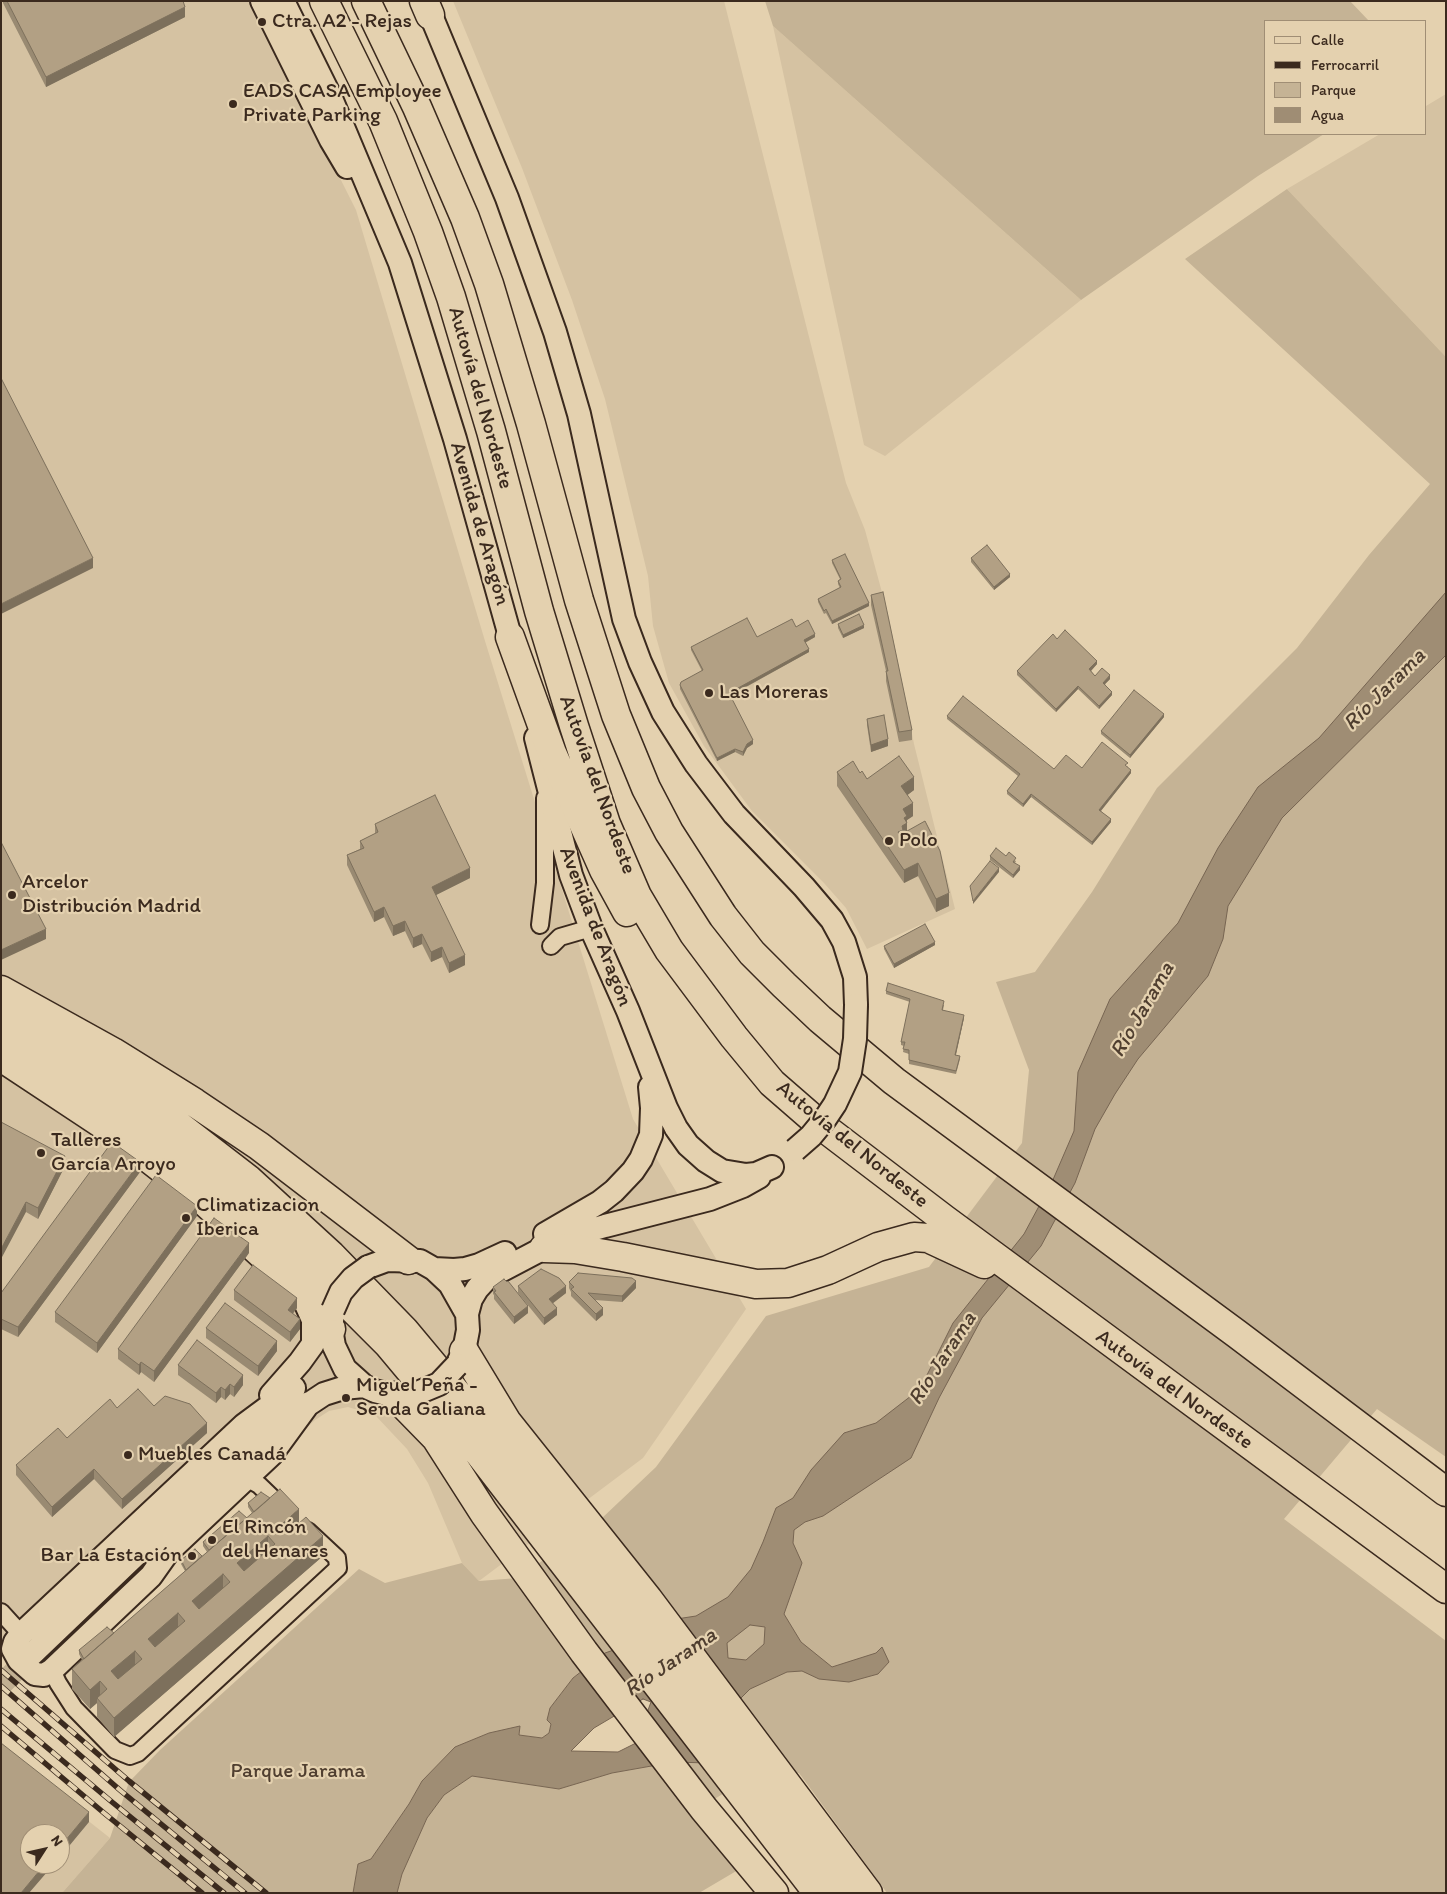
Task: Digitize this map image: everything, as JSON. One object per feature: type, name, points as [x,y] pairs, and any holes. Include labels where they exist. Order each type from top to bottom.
[{"type":"highway","name":"Autovía del Nordeste","points":[[324,1],[401,162],[451,297],[491,432],[539,611],[606,824],[637,896],[669,950],[734,1037],[772,1082],[936,1229],[956,1250],[1048,1296],[1446,1589]]},
{"type":"highway","name":"Autovía del Nordeste","points":[[366,1],[420,115],[465,218],[489,284],[531,424],[580,600],[616,715],[646,788],[698,878],[723,916],[752,953],[784,986],[820,1020],[894,1081],[1245,1340],[1446,1492]]},
{"type":"highway","points":[[510,637],[552,753],[604,870],[625,910],[680,992],[734,1037]]},
{"type":"highway","points":[[1,990],[113,1052],[195,1103],[267,1151],[408,1260]]},
{"type":"highway","points":[[1,1009],[102,1069],[178,1125],[248,1179],[331,1255],[404,1330],[490,1433],[631,1614],[829,1881],[868,1893]]},
{"type":"highway","points":[[1,1033],[89,1088],[166,1143],[235,1198],[315,1271],[388,1344],[475,1448],[631,1614]]},
{"type":"highway","points":[[1,1057],[116,1133],[206,1203],[294,1284],[333,1329]]},
{"type":"highway","points":[[544,1248],[575,1250],[623,1257],[756,1284],[788,1283],[828,1270],[878,1247],[936,1229]]},
{"type":"highway","points":[[460,1358],[507,1422],[631,1614]]},
{"type":"highway","points":[[405,1395],[436,1438],[484,1513],[584,1652],[704,1809],[774,1893]]},
{"type":"highway","points":[[1419,1471],[1446,1483]]},
{"type":"street","points":[[262,1],[331,140],[350,171],[375,204]]},
{"type":"street","name":"Avenida de Aragón","points":[[283,1],[330,96],[400,263],[452,430],[510,637],[571,875],[591,928],[628,1011],[676,1128],[688,1145],[706,1161],[722,1171],[736,1174],[756,1174],[772,1168]]},
{"type":"street","points":[[427,6],[507,198],[555,332],[579,414],[624,619],[640,662],[663,712],[696,764],[734,814],[804,887],[832,920],[844,942],[852,968],[856,1005],[855,1039],[850,1072],[835,1104],[825,1119],[811,1136],[795,1150],[772,1168],[743,1186],[710,1199],[577,1234],[544,1248],[487,1278],[471,1299],[466,1314]]},
{"type":"street","points":[[540,925],[545,883],[546,776]]},
{"type":"street","points":[[551,946],[560,937],[591,928]]},
{"type":"street","name":"Avenida de Aragón","points":[[434,1269],[454,1270],[478,1265],[552,1230],[583,1213],[614,1191],[633,1172],[641,1159],[650,1135],[652,1108],[645,1056]]},
{"type":"street","points":[[1,1064],[36,1081]]},
{"type":"street","points":[[333,1329],[345,1369],[364,1386],[375,1391],[405,1395],[439,1384],[460,1358],[468,1330],[466,1314],[450,1284],[434,1269],[420,1262],[387,1260],[368,1267],[353,1278],[341,1292],[333,1329],[302,1396],[271,1455],[248,1479],[168,1552],[150,1576],[52,1670],[44,1675],[35,1674],[19,1660],[13,1650],[15,1642],[22,1634],[252,1431],[302,1396],[324,1394],[343,1388],[364,1386]]},
{"type":"street","points":[[31,1656],[252,1431],[313,1344],[313,1320],[307,1305],[294,1284]]},
{"type":"street","points":[[52,1670],[74,1708],[115,1750],[130,1756],[138,1753],[338,1568],[337,1558],[259,1485],[248,1479]]},
{"type":"street","points":[[1,1612],[22,1634]]},
{"type":"shaded area","points":[[1,1],[251,1],[356,210],[485,641],[633,1119],[746,1309],[643,1458],[479,1581],[462,1563],[428,1483],[407,1449],[375,1415],[348,1407],[329,1411],[315,1420],[241,1491],[43,1687],[1,1653]]},
{"type":"shaded area","points":[[453,1],[724,1],[846,483],[865,530],[889,618],[914,744],[955,909],[867,949],[846,908],[824,883],[752,811],[704,746],[669,683],[653,626],[648,576],[605,399],[572,300],[522,168]]},
{"type":"shaded area","points":[[773,26],[1081,300],[885,456],[864,445]]},
{"type":"shaded area","points":[[1446,94],[1446,357],[1287,189],[1378,135],[1427,135],[1427,105]]},
{"type":"shaded area","points":[[1,1752],[110,1838],[62,1893],[1,1893]]},
{"type":"green space","points":[[765,1],[1350,1],[1368,20],[1264,20],[1264,135],[1322,135],[1258,176],[1081,300],[773,26]]},
{"type":"green space","name":"Parque Jarama","points":[[1287,189],[1446,357],[1446,1457],[1377,1409],[1284,1519],[1446,1641],[1446,1893],[887,1893],[799,1773],[729,1790],[689,1815],[738,1870],[699,1893],[397,1893],[402,1874],[427,1818],[444,1795],[472,1776],[559,1789],[612,1773],[674,1762],[659,1695],[605,1653],[573,1678],[550,1708],[551,1724],[549,1733],[542,1738],[519,1735],[520,1727],[489,1733],[455,1747],[422,1781],[409,1804],[371,1859],[358,1864],[353,1893],[62,1893],[110,1838],[129,1782],[160,1750],[359,1569],[385,1583],[462,1563],[479,1581],[518,1578],[601,1519],[656,1467],[766,1316],[929,1267],[1022,1143],[1029,1070],[996,982],[1035,972],[1092,892],[1157,788],[1297,648],[1369,555],[1430,484],[1185,259]]},
{"type":"water","name":"Río Jarama","points":[[1446,592],[1446,655],[1282,818],[1228,906],[1223,939],[1208,976],[1138,1059],[1115,1094],[1095,1129],[1075,1183],[1041,1246],[982,1318],[939,1398],[911,1458],[823,1516],[805,1522],[794,1530],[793,1543],[802,1563],[784,1614],[801,1642],[832,1667],[876,1653],[882,1647],[889,1662],[878,1674],[849,1682],[819,1679],[802,1671],[787,1672],[750,1689],[738,1701],[708,1763],[674,1762],[612,1773],[559,1789],[472,1776],[444,1795],[427,1818],[402,1874],[397,1893],[353,1893],[358,1864],[371,1859],[409,1804],[422,1781],[455,1747],[489,1733],[520,1726],[519,1735],[542,1738],[549,1733],[551,1724],[547,1720],[550,1708],[573,1678],[605,1653],[657,1635],[670,1620],[696,1616],[728,1597],[751,1569],[776,1508],[793,1498],[811,1470],[844,1433],[876,1423],[920,1389],[953,1323],[1024,1234],[1052,1182],[1074,1131],[1078,1072],[1110,999],[1178,923],[1218,848],[1258,787],[1319,738]],"holes":[[[750,1625],[765,1627],[764,1644],[746,1660],[728,1658],[727,1643]],[[643,1699],[651,1702],[636,1743],[618,1752],[571,1751],[594,1728]]]},
{"type":"building","points":[[7,1],[183,1],[185,7],[46,77]]},
{"type":"building","points":[[1,378],[93,558],[1,604]]},
{"type":"building","points":[[987,545],[1010,574],[994,587],[971,558]]},
{"type":"building","points":[[845,554],[869,603],[832,621],[818,599],[841,587],[838,581],[841,579],[832,560]]},
{"type":"building","points":[[883,592],[912,730],[899,732],[886,671],[888,671],[871,595]]},
{"type":"building","points":[[859,614],[864,625],[843,635],[838,624]]},
{"type":"building","name":"Las Moreras","points":[[747,618],[757,637],[792,619],[796,627],[808,620],[815,634],[804,640],[809,649],[729,693],[753,740],[747,744],[743,752],[735,749],[717,758],[680,685],[681,682],[703,670],[691,647]]},
{"type":"building","points":[[1065,630],[1097,661],[1089,669],[1095,676],[1102,668],[1110,675],[1103,683],[1112,692],[1099,706],[1078,686],[1056,709],[1017,671],[1053,634],[1057,639]]},
{"type":"building","points":[[1134,690],[1164,714],[1130,755],[1101,731]]},
{"type":"building","points":[[963,696],[1054,769],[1066,755],[1082,768],[1102,742],[1128,763],[1125,765],[1131,770],[1099,810],[1111,819],[1092,842],[1031,794],[1023,804],[1007,791],[1020,774],[947,716]]},
{"type":"building","points":[[884,715],[888,739],[871,745],[867,719]]},
{"type":"building","name":"Polo","points":[[899,756],[914,777],[901,786],[913,803],[903,809],[907,816],[904,818],[907,823],[902,826],[903,830],[898,832],[900,835],[925,821],[940,851],[949,893],[936,899],[918,863],[904,870],[837,772],[853,761],[860,773],[862,771],[867,779]]},
{"type":"building","points":[[435,795],[470,868],[432,887],[465,955],[449,963],[442,947],[431,952],[422,934],[413,938],[405,921],[393,926],[384,907],[374,912],[347,855],[364,848],[360,841],[378,832],[375,824]]},
{"type":"building","name":"Arcelor Distribución Madrid","points":[[1,842],[46,929],[1,950]]},
{"type":"building","points":[[996,848],[1006,856],[1009,852],[1016,858],[1013,862],[1020,866],[1013,875],[990,856]]},
{"type":"building","points":[[990,861],[999,868],[973,901],[970,886]]},
{"type":"building","points":[[925,924],[935,942],[894,964],[884,946]]},
{"type":"building","points":[[888,983],[944,1001],[942,1010],[964,1015],[955,1055],[960,1056],[956,1071],[909,1060],[909,1050],[903,1049],[905,1042],[901,1042],[910,999],[886,991]]},
{"type":"building","points":[[1,1122],[65,1156],[38,1208],[26,1202],[1,1249]]},
{"type":"building","points":[[112,1142],[140,1162],[18,1327],[1,1319],[1,1293]]},
{"type":"building","points":[[156,1175],[197,1206],[97,1343],[55,1312]]},
{"type":"building","points":[[214,1218],[249,1243],[154,1371],[141,1362],[139,1365],[118,1349]]},
{"type":"building","points":[[253,1265],[297,1298],[288,1310],[300,1319],[290,1332],[234,1290]]},
{"type":"building","points":[[541,1269],[559,1278],[566,1286],[549,1299],[557,1308],[544,1318],[518,1286]]},
{"type":"building","points":[[578,1273],[632,1278],[636,1281],[622,1296],[588,1293],[603,1308],[596,1314],[571,1289],[574,1287],[569,1282]]},
{"type":"building","points":[[504,1279],[508,1281],[528,1306],[514,1317],[494,1292],[496,1291],[493,1287]]},
{"type":"building","points":[[225,1303],[277,1341],[258,1366],[206,1328]]},
{"type":"building","points":[[197,1340],[243,1375],[234,1387],[230,1384],[225,1390],[221,1387],[216,1393],[178,1365]]},
{"type":"building","name":"Muebles Canadá","points":[[138,1389],[154,1406],[165,1396],[190,1404],[207,1423],[122,1499],[94,1469],[52,1507],[16,1465],[58,1428],[67,1438],[110,1399],[117,1408]]},
{"type":"building","points":[[280,1489],[299,1509],[282,1524],[289,1532],[306,1517],[323,1536],[114,1718],[97,1698],[107,1689],[100,1681],[90,1690],[72,1669]],"holes":[[[268,1536],[275,1544],[244,1571],[237,1563]],[[223,1574],[230,1582],[199,1609],[192,1601]],[[178,1613],[185,1621],[155,1647],[148,1639]],[[135,1651],[142,1659],[118,1679],[111,1671]]]},
{"type":"building","points":[[261,1492],[270,1498],[254,1512],[248,1503]]},
{"type":"building","points":[[239,1511],[247,1518],[209,1550],[203,1542]]},
{"type":"building","points":[[195,1549],[202,1556],[186,1570],[181,1560]]},
{"type":"building","points":[[107,1627],[114,1633],[84,1659],[79,1650]]},
{"type":"building","points":[[1,1743],[89,1812],[70,1835],[70,1824],[20,1824],[20,1874],[37,1874],[21,1893],[1,1893]]},
{"type":"tunnel","points":[[1,1685],[31,1655]]},
{"type":"railway","points":[[1,1670],[129,1781],[266,1893]]},
{"type":"railway","points":[[1,1686],[121,1791],[245,1893]]},
{"type":"railway","points":[[1,1709],[224,1893]]},
{"type":"railway","points":[[1,1726],[202,1893]]},
{"type":"place","name":"Ctra. A2 - Rejas","points":[[262,22]]},
{"type":"place","name":"EADS CASA Employee Private Parking","points":[[233,104]]},
{"type":"place","name":"Las Moreras","points":[[709,693]]},
{"type":"place","name":"Polo","points":[[889,841]]},
{"type":"place","name":"Arcelor Distribución Madrid","points":[[12,895]]},
{"type":"place","name":"Talleres García Arroyo","points":[[41,1153]]},
{"type":"place","name":"Climatizacion Iberica","points":[[186,1218]]},
{"type":"place","name":"Miguel Peña - Senda Galiana","points":[[346,1398]]},
{"type":"place","name":"Muebles Canadá","points":[[128,1455]]},
{"type":"place","name":"El Rincón del Henares","points":[[212,1540]]},
{"type":"place","name":"Bar La Estación","points":[[192,1556]]}]
